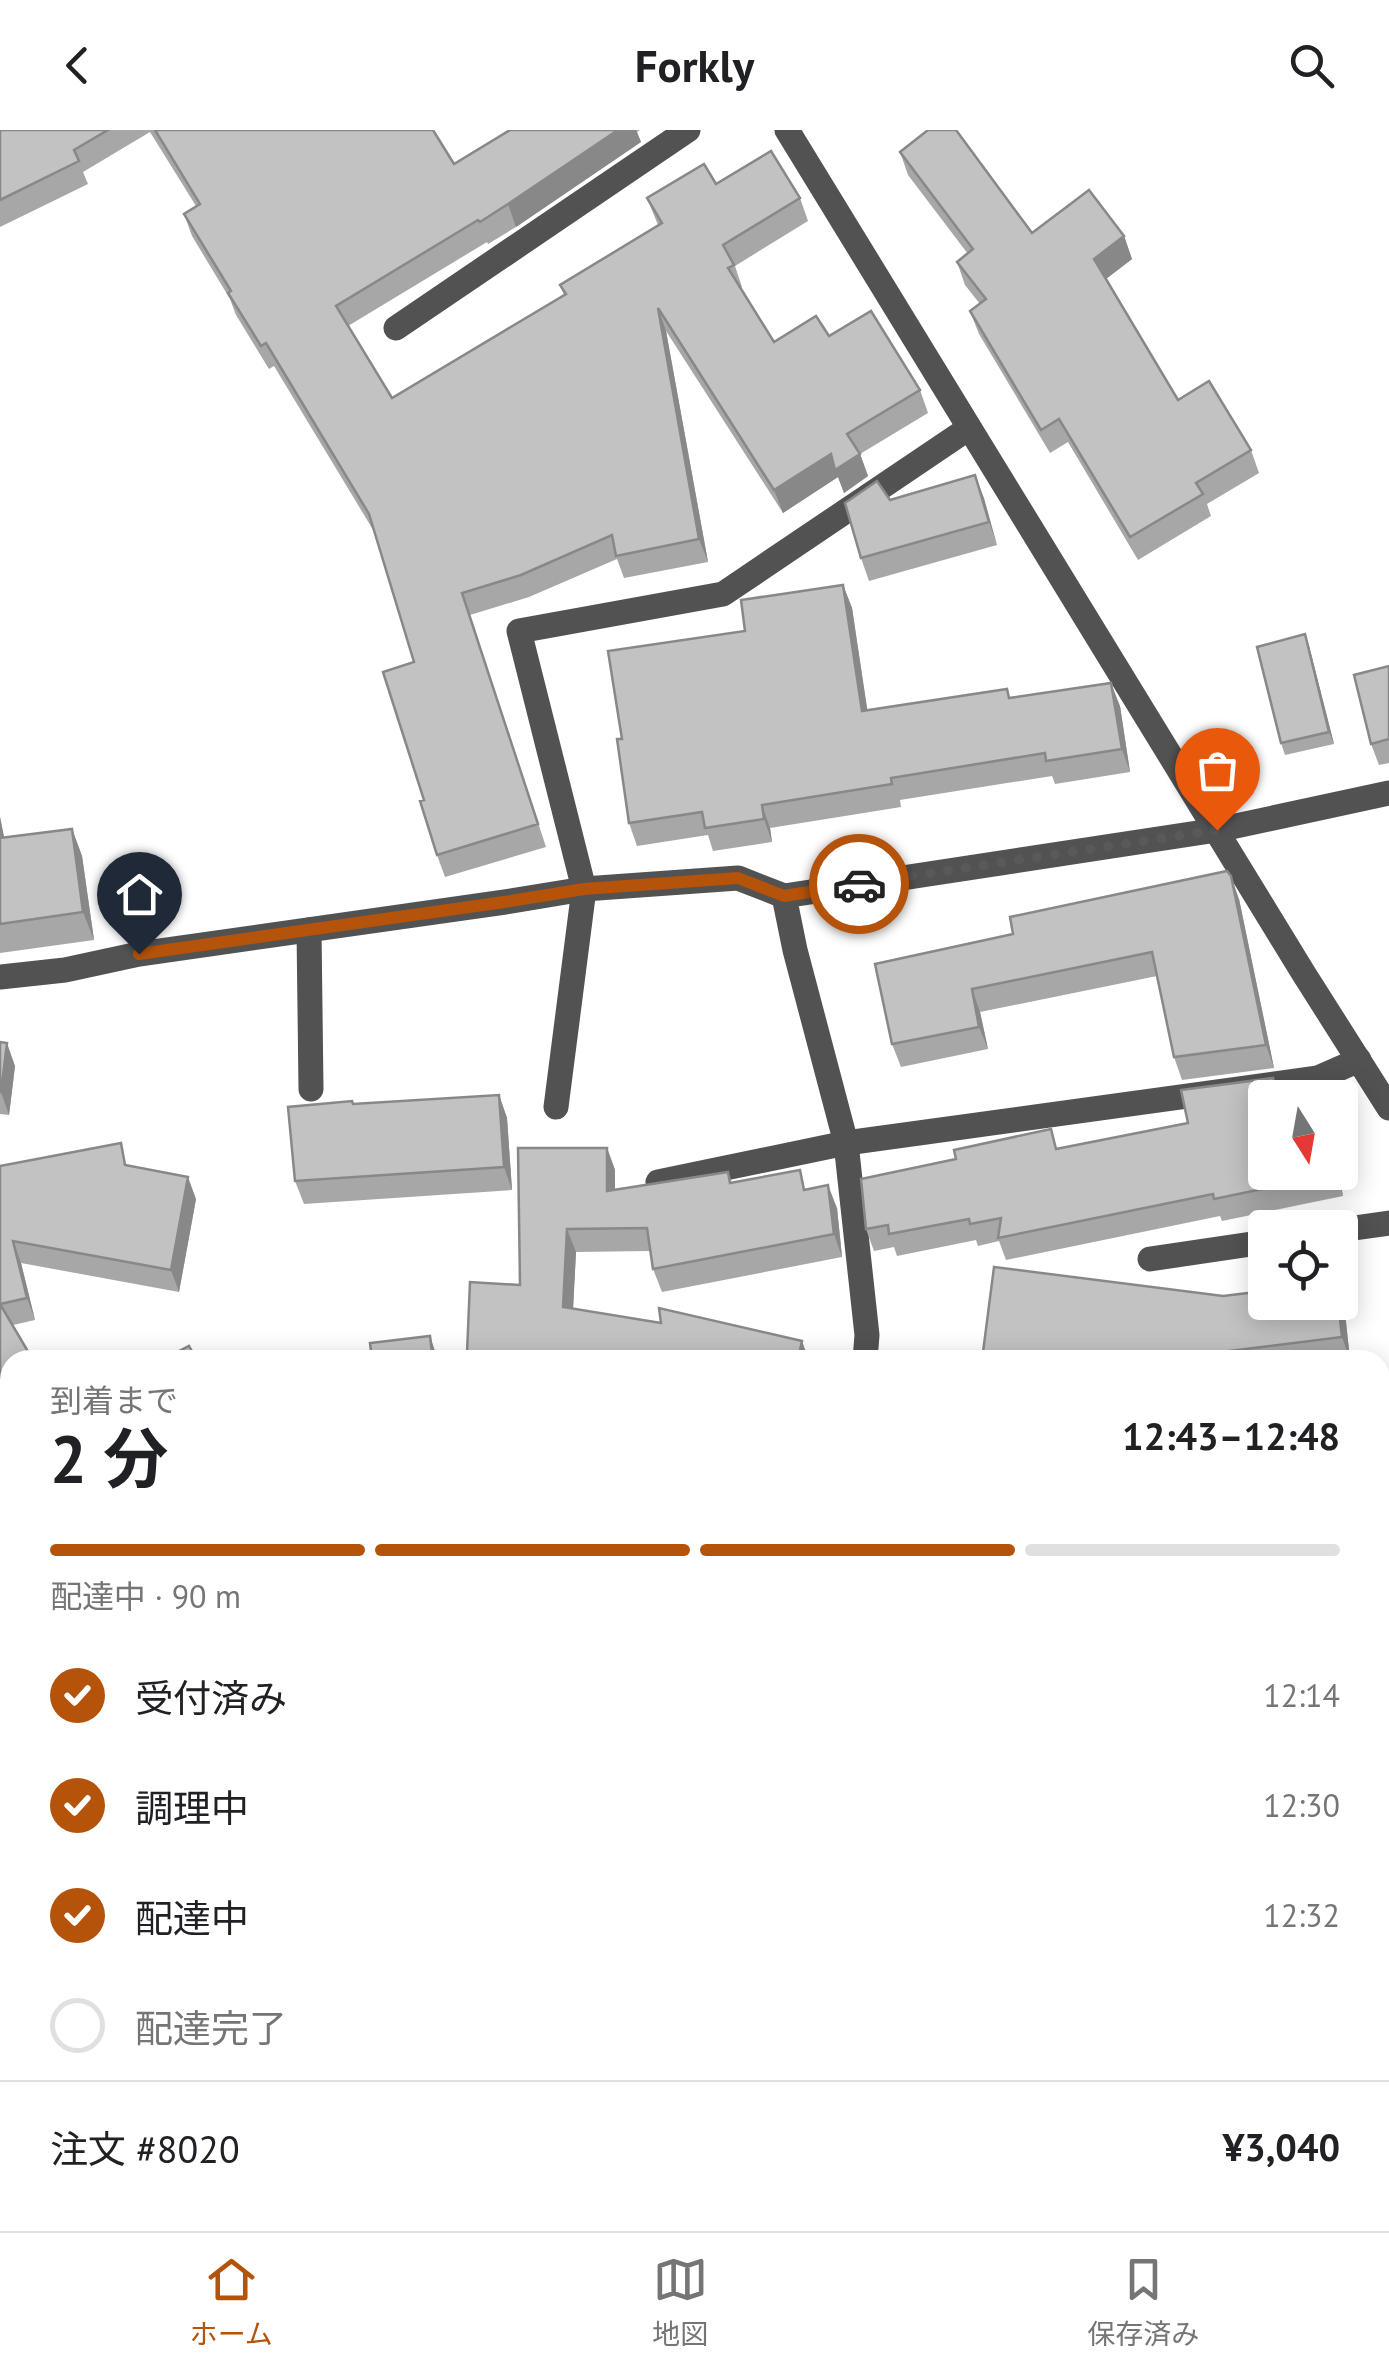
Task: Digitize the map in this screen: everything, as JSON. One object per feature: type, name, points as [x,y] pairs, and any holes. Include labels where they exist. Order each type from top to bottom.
[{"type":"street","points":[[396,328],[688,130]]},
{"type":"street","points":[[787,130],[1389,1108]]},
{"type":"street","points":[[556,1107],[584,889],[519,632],[723,594],[969,428]]},
{"type":"street","points":[[0,978],[584,889],[738,878],[784,896],[1217,830],[1389,793]]},
{"type":"street","points":[[784,896],[846,1143],[866,1350]]},
{"type":"street","points":[[309,930],[311,1090]]},
{"type":"street","points":[[658,1182],[846,1143],[1318,1078],[1359,1060]]},
{"type":"street","points":[[1358,1227],[1389,1222]]},
{"type":"street","points":[[1150,1259],[1248,1245]]},
{"type":"building","points":[[0,130],[108,130],[74,150],[79,161],[0,200]]},
{"type":"building","points":[[155,130],[433,130],[454,164],[510,130],[618,130],[480,222],[336,306],[392,398],[566,294],[560,285],[662,223],[647,198],[704,164],[716,184],[771,151],[800,198],[723,245],[734,265],[728,268],[774,342],[816,316],[829,336],[871,311],[920,390],[847,434],[860,454],[835,470],[831,454],[774,490],[658,308],[699,539],[616,556],[612,535],[521,575],[462,593],[538,824],[437,855],[420,801],[424,800],[383,672],[414,662],[369,514],[266,343],[261,346],[228,293],[231,291],[184,214],[200,204]]},
{"type":"building","points":[[928,130],[956,130],[1032,233],[1089,190],[1124,236],[1094,259],[1178,400],[1209,381],[1251,450],[1196,483],[1203,494],[1130,537],[1059,419],[1041,430],[970,311],[986,299],[957,262],[973,249],[900,152]]},
{"type":"building","points":[[975,475],[989,522],[861,558],[845,503],[877,481],[890,500]]},
{"type":"building","points":[[843,585],[862,711],[1007,689],[1009,698],[1111,683],[1122,749],[1046,761],[1045,753],[891,778],[892,784],[762,805],[764,819],[705,828],[702,812],[629,823],[617,739],[622,739],[608,651],[745,631],[741,600]]},
{"type":"building","points":[[1305,634],[1329,732],[1281,743],[1257,647]]},
{"type":"building","points":[[1389,666],[1389,739],[1371,744],[1354,675]]},
{"type":"building","points":[[72,829],[83,912],[0,924],[0,838]]},
{"type":"building","points":[[1227,871],[1266,1045],[1174,1057],[1152,952],[972,989],[979,1027],[892,1044],[875,964],[1013,934],[1010,917]]},
{"type":"building","points":[[0,1042],[7,1043],[1,1092],[0,1092]]},
{"type":"building","points":[[1248,1081],[1248,1190],[1258,1190],[1214,1199],[1213,1194],[998,1238],[1001,1218],[970,1224],[969,1219],[889,1234],[888,1225],[866,1229],[861,1179],[956,1159],[954,1150],[1051,1129],[1056,1149],[1188,1123],[1181,1090]]},
{"type":"building","points":[[499,1095],[504,1167],[295,1181],[288,1107]]},
{"type":"building","points":[[121,1143],[125,1165],[188,1177],[171,1270],[13,1241],[27,1298],[0,1304],[0,1166]]},
{"type":"building","points":[[518,1148],[607,1148],[607,1191],[728,1172],[730,1183],[800,1170],[804,1190],[828,1185],[834,1234],[653,1269],[647,1228],[567,1229],[563,1307],[661,1323],[659,1308],[802,1341],[800,1350],[467,1350],[470,1282],[520,1285]]},
{"type":"building","points":[[994,1267],[1223,1296],[1248,1293],[1248,1320],[1340,1320],[1342,1337],[1237,1350],[983,1350]]},
{"type":"building","points":[[0,1304],[27,1350],[0,1350]]},
{"type":"building","points":[[430,1336],[432,1350],[371,1350],[370,1343]]},
{"type":"way so far","points":[[859,884],[1217,830]]},
{"type":"route","points":[[139,954],[584,889],[738,878],[784,896],[859,884]]}]
